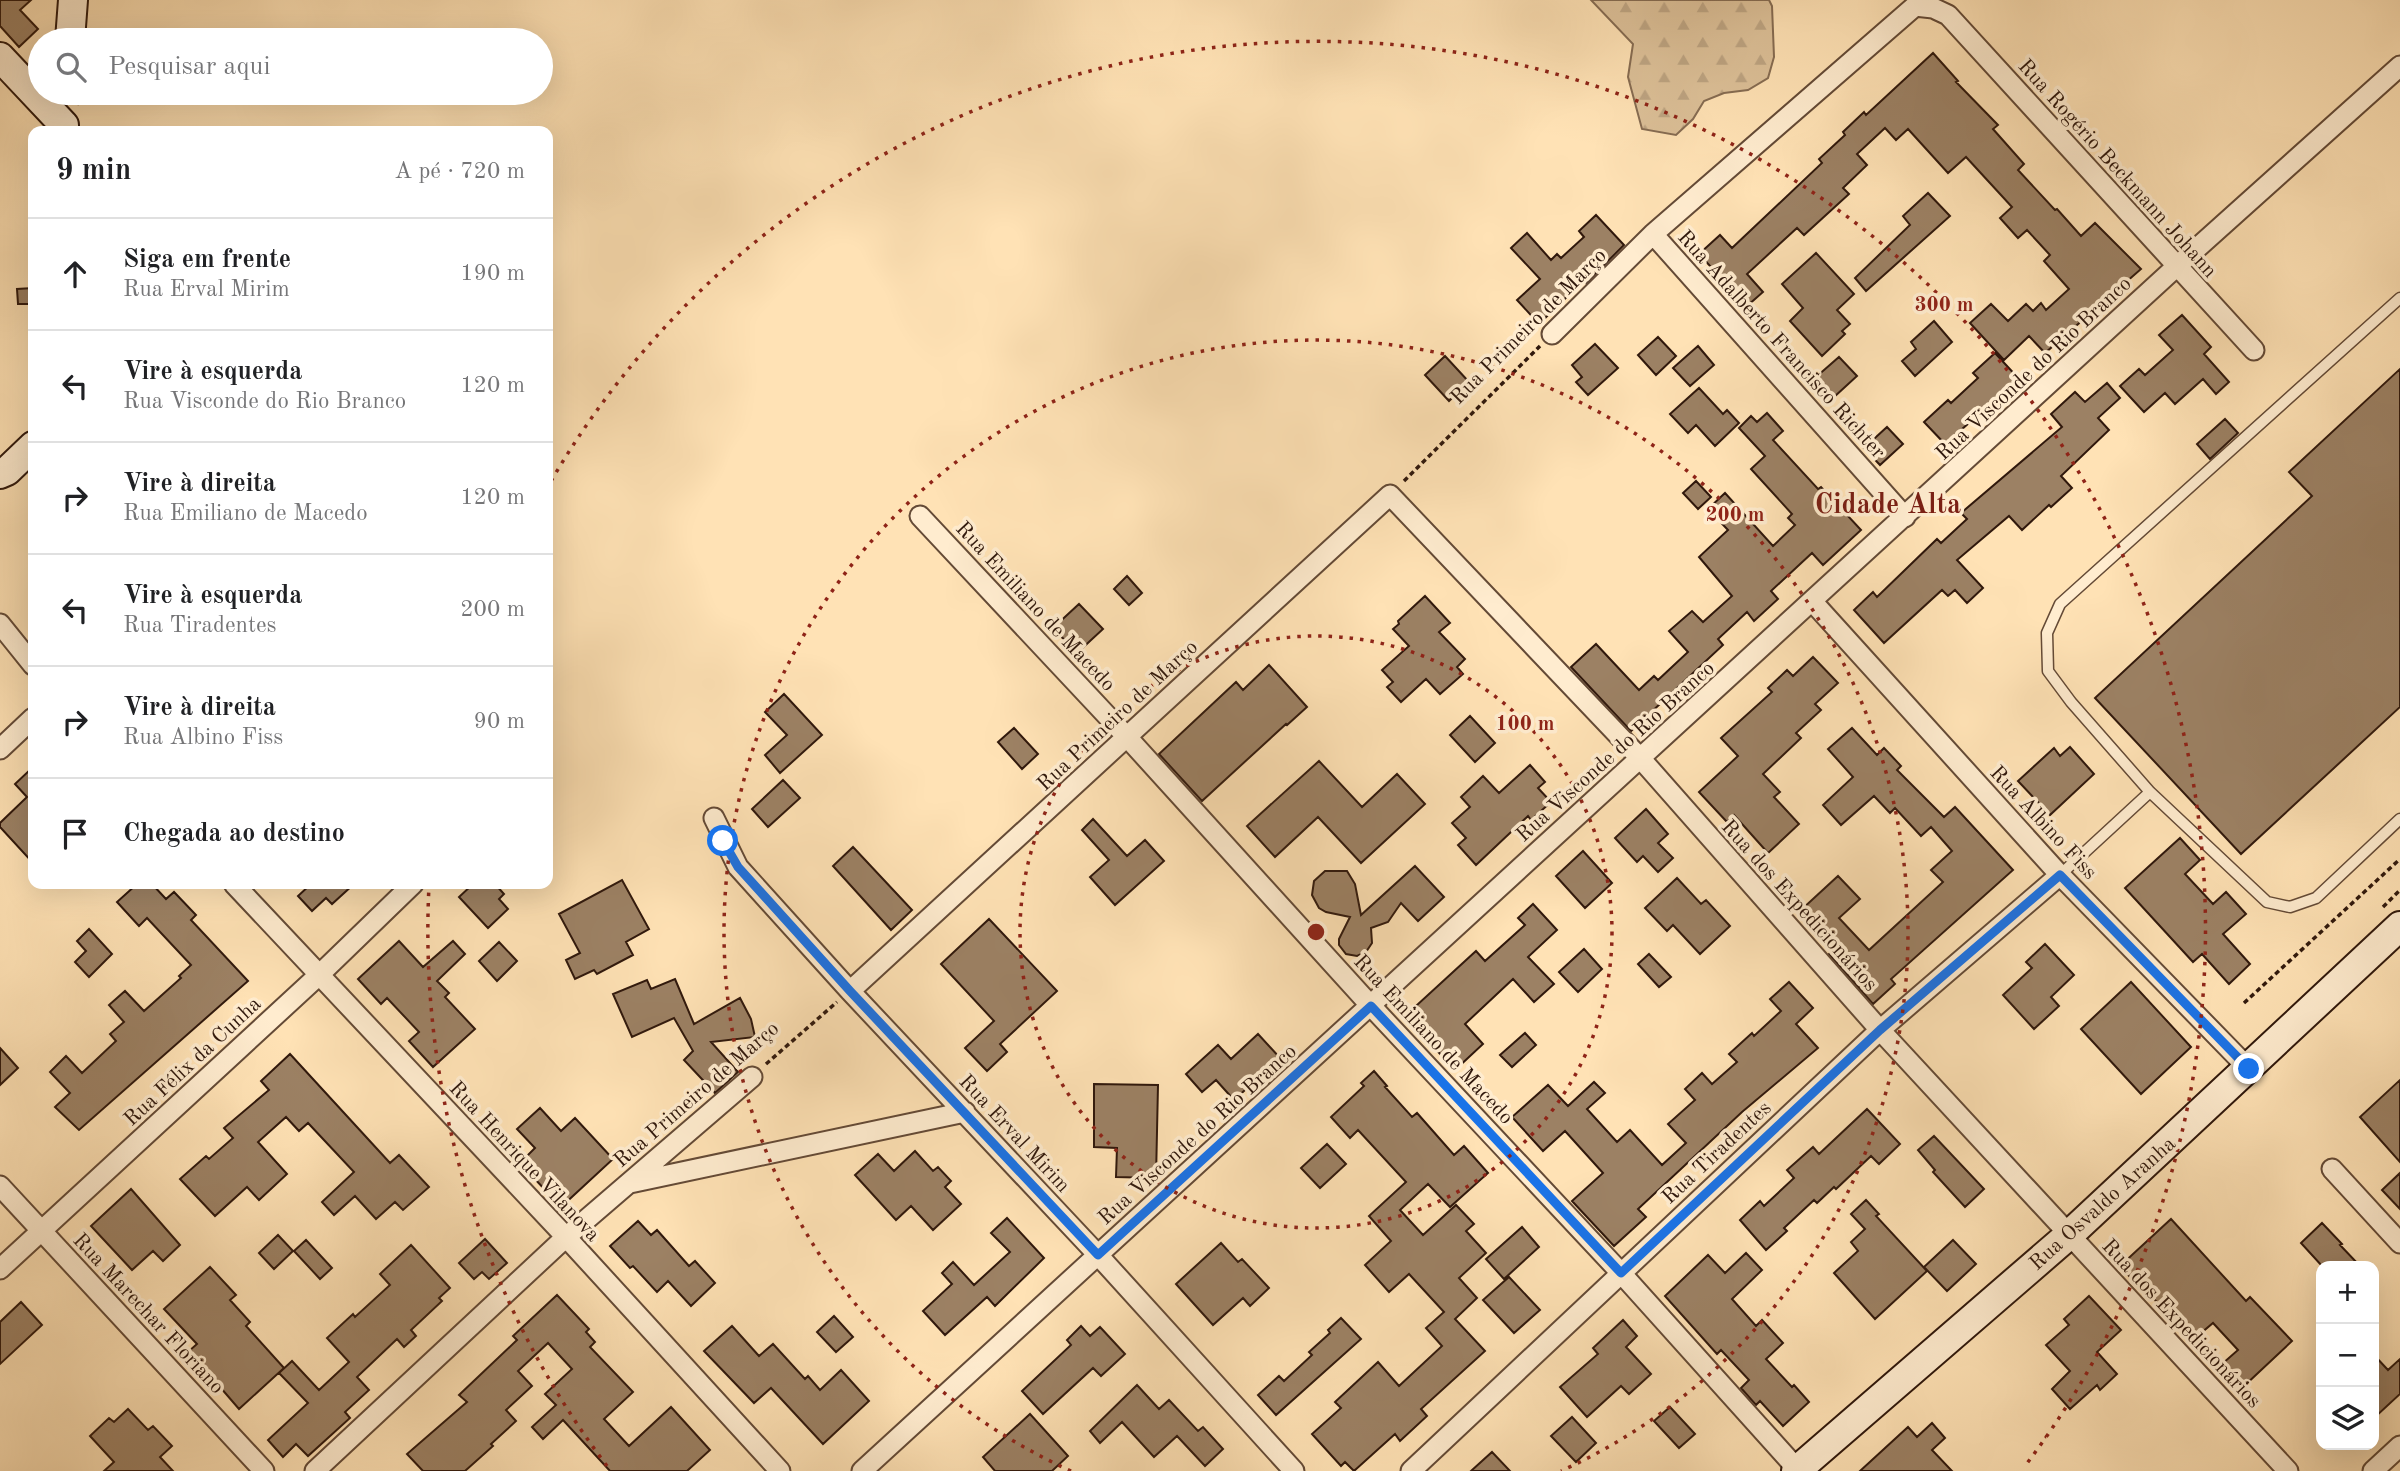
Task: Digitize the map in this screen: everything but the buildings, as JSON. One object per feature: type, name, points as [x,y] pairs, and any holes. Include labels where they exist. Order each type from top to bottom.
[{"type":"main road","points":[[71,28],[73,0]]},
{"type":"main road","points":[[0,57],[28,88]]},
{"type":"main road","points":[[43,105],[62,126]]},
{"type":"main road","points":[[64,126],[65,105]]},
{"type":"main road","points":[[0,474],[7,471],[28,451]]},
{"type":"main road","name":"Rua Osvaldo Aranha","points":[[1797,1470],[2070,1234],[2400,926]]},
{"type":"street","name":"Rua Primeiro de Março","points":[[1552,334],[1653,234],[1915,6],[1933,8],[1948,15]]},
{"type":"street","name":"Rua Rogério Beckmann Johann","points":[[1948,15],[2254,350]]},
{"type":"street","name":"Rua Visconde do Rio Branco","points":[[862,1471],[2176,267],[2400,66]]},
{"type":"street","name":"Rua Adalberto Francisco Richter","points":[[1653,234],[1905,517]]},
{"type":"street","name":"Rua Primeiro de Março","points":[[850,991],[1390,495]]},
{"type":"street","name":"Rua dos Expedicionários","points":[[1390,495],[1641,760],[1880,1030],[2288,1471]]},
{"type":"street","name":"Rua Emiliano de Macedo","points":[[920,516],[1621,1273],[1797,1470]]},
{"type":"street","name":"Rua Albino Fiss","points":[[1812,601],[2060,875],[2249,1069]]},
{"type":"street","points":[[0,624],[28,659]]},
{"type":"street","points":[[0,748],[28,723]]},
{"type":"street","name":"Rua Erval Mirim","points":[[714,818],[738,867],[1294,1471]]},
{"type":"street","name":"Rua Tiradentes","points":[[1411,1471],[1880,1030],[2060,875]]},
{"type":"street","name":"Rua Henrique Vilanova","points":[[239,889],[566,1237],[780,1471]]},
{"type":"street","name":"Rua Félix da Cunha","points":[[0,1269],[319,975],[408,889]]},
{"type":"street","name":"Rua Primeiro de Março","points":[[315,1471],[566,1237],[752,1077]]},
{"type":"street","points":[[627,1184],[965,1112]]},
{"type":"street","points":[[2332,1169],[2400,1243]]},
{"type":"street","name":"Rua Marechar Floriano","points":[[0,1186],[264,1471]]},
{"type":"street","points":[[2373,1471],[2400,1446]]},
{"type":"lane","points":[[2400,298],[2060,604],[2047,633],[2048,671],[2071,702],[2150,792],[2267,902],[2290,907],[2316,898],[2400,819]]},
{"type":"lane","points":[[2060,875],[2150,792]]},
{"type":"path","name":"Rua Primeiro de Março","points":[[1390,495],[1552,334]]},
{"type":"path","points":[[2244,1003],[2400,859]]},
{"type":"path","name":"Rua Primeiro de Março","points":[[752,1077],[850,991]]},
{"type":"green space","points":[[1591,0],[1769,0],[1772,6],[1774,57],[1768,78],[1748,90],[1724,93],[1704,101],[1693,119],[1676,135],[1642,129],[1628,77],[1633,44]]},
{"type":"district","name":"Cidade Alta","points":[[1888,503]]},
{"type":"route","points":[[723,841],[738,867],[850,991],[1098,1255],[1371,1006],[1621,1273],[1880,1030],[2060,875],[2249,1069]]}]
